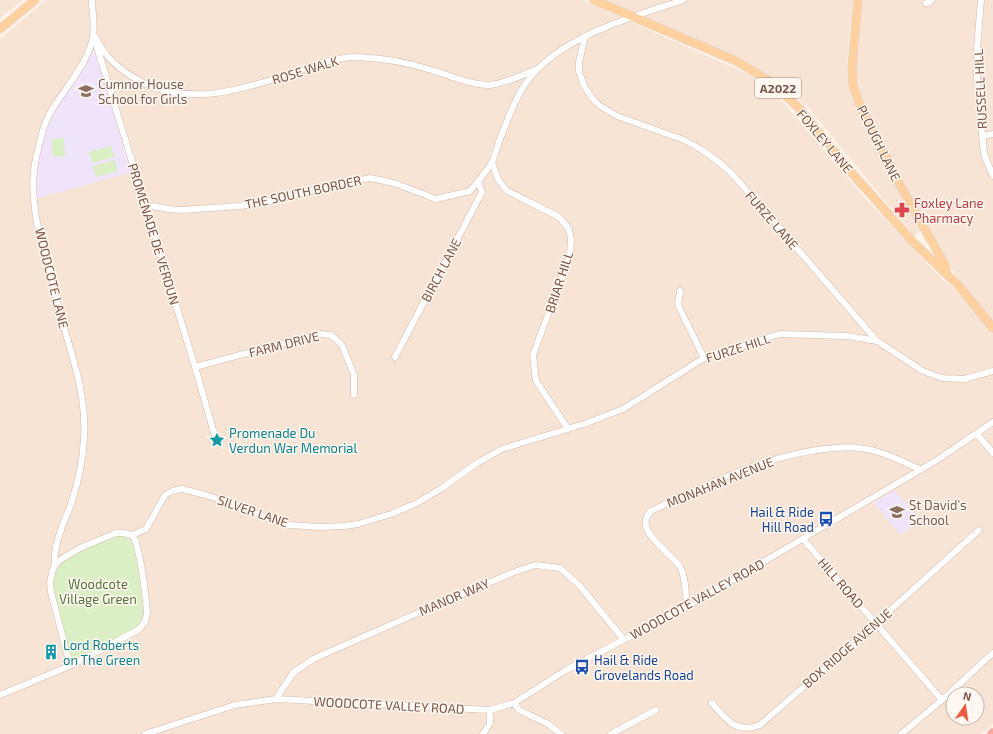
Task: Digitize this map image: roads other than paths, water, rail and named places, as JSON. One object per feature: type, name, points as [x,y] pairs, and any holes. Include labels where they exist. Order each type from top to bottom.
[{"type":"main road","points":[[0,29],[35,0]]},
{"type":"main road","name":"FOXLEY LANE","points":[[594,0],[736,61],[771,82],[802,111],[867,190],[913,242],[947,274],[969,298],[993,328]]},
{"type":"main road","name":"PLOUGH LANE","points":[[858,0],[852,66],[853,85],[866,119],[899,183],[945,265],[947,274]]},
{"type":"street","name":"WOODCOTE LANE","points":[[72,665],[66,649],[51,592],[51,576],[55,565],[57,542],[77,480],[83,449],[84,427],[81,398],[75,367],[38,223],[34,202],[32,173],[44,127],[50,113],[80,70],[89,52],[94,35],[92,0]]},
{"type":"street","name":"THE SOUTH BORDER","points":[[146,205],[182,210],[240,206],[270,201],[334,184],[370,178],[394,183],[436,199],[470,191],[492,162],[510,113],[522,89],[536,70],[564,48],[585,36],[632,16],[683,0]]},
{"type":"street","name":"RUSSELL HILL","points":[[981,0],[976,56],[984,154],[993,176]]},
{"type":"street","name":"ROSE WALK","points":[[94,35],[104,52],[114,63],[129,75],[161,90],[185,94],[222,93],[347,58],[374,59],[408,63],[457,79],[485,84],[501,83],[536,70]]},
{"type":"street","name":"PROMENADE DE VERDUN","points":[[94,35],[214,433]]},
{"type":"street","name":"FURZE LANE","points":[[585,36],[579,62],[579,71],[584,86],[593,99],[612,114],[684,140],[702,150],[720,163],[733,175],[878,341],[922,371],[937,377],[965,379],[993,371]]},
{"type":"street","points":[[982,136],[993,134]]},
{"type":"street","name":"BRIAR HILL","points":[[492,162],[498,179],[506,190],[559,217],[569,230],[571,240],[570,255],[534,355],[536,381],[568,429]]},
{"type":"street","name":"BIRCH LANE","points":[[395,357],[482,192],[478,181]]},
{"type":"street","points":[[680,291],[678,304],[704,358]]},
{"type":"street","name":"FARM DRIVE","points":[[195,367],[311,336],[326,334],[335,338],[342,345],[354,375],[354,395]]},
{"type":"street","name":"FURZE HILL","points":[[568,429],[623,409],[704,358],[779,334],[847,336],[878,341]]},
{"type":"street","name":"WOODCOTE VALLEY ROAD","points":[[145,734],[235,705],[276,699],[490,710],[514,704],[566,670],[688,606],[921,470],[993,422]]},
{"type":"street","name":"SILVER LANE","points":[[132,535],[146,529],[165,495],[176,490],[189,490],[202,494],[233,504],[276,522],[289,525],[320,527],[358,524],[391,514],[417,503],[442,488],[477,463],[502,449],[568,429]]},
{"type":"street","points":[[977,434],[993,453]]},
{"type":"street","name":"MONAHAN AVENUE","points":[[688,606],[685,598],[683,574],[680,567],[646,529],[645,521],[651,511],[713,482],[757,464],[812,450],[858,447],[884,454],[921,470]]},
{"type":"street","name":"BOX RIDGE AVENUE","points":[[712,703],[731,726],[743,730],[756,727],[876,623],[979,530]]},
{"type":"street","points":[[0,695],[72,665],[132,634],[142,627],[145,622],[147,613],[136,541],[132,535],[116,533],[80,548],[67,555],[55,565]]},
{"type":"street","name":"HILL ROAD","points":[[803,539],[942,700]]},
{"type":"street","name":"MANOR WAY","points":[[276,699],[293,673],[313,659],[492,581],[535,565],[560,568],[580,586],[624,640]]},
{"type":"street","points":[[901,734],[942,700],[993,653]]},
{"type":"street","points":[[514,704],[519,710],[548,724],[561,734]]},
{"type":"street","points":[[483,734],[490,722],[490,710]]},
{"type":"street","points":[[611,734],[656,710]]},
{"type":"place","name":"Cumnor House School for Girls","points":[[86,91]]},
{"type":"place","name":"Foxley Lane Pharmacy","points":[[902,210]]},
{"type":"place","name":"Promenade Du Verdun War Memorial","points":[[217,440]]},
{"type":"place","name":"St David's School","points":[[897,512]]},
{"type":"place","name":"Hail & Ride Hill Road","points":[[826,519]]},
{"type":"place","name":"Lord Roberts on The Green","points":[[51,652]]},
{"type":"place","name":"Hail & Ride Grovelands Road","points":[[582,667]]},
{"type":"park label","name":"Woodcote Village Green","points":[[98,592]]}]
